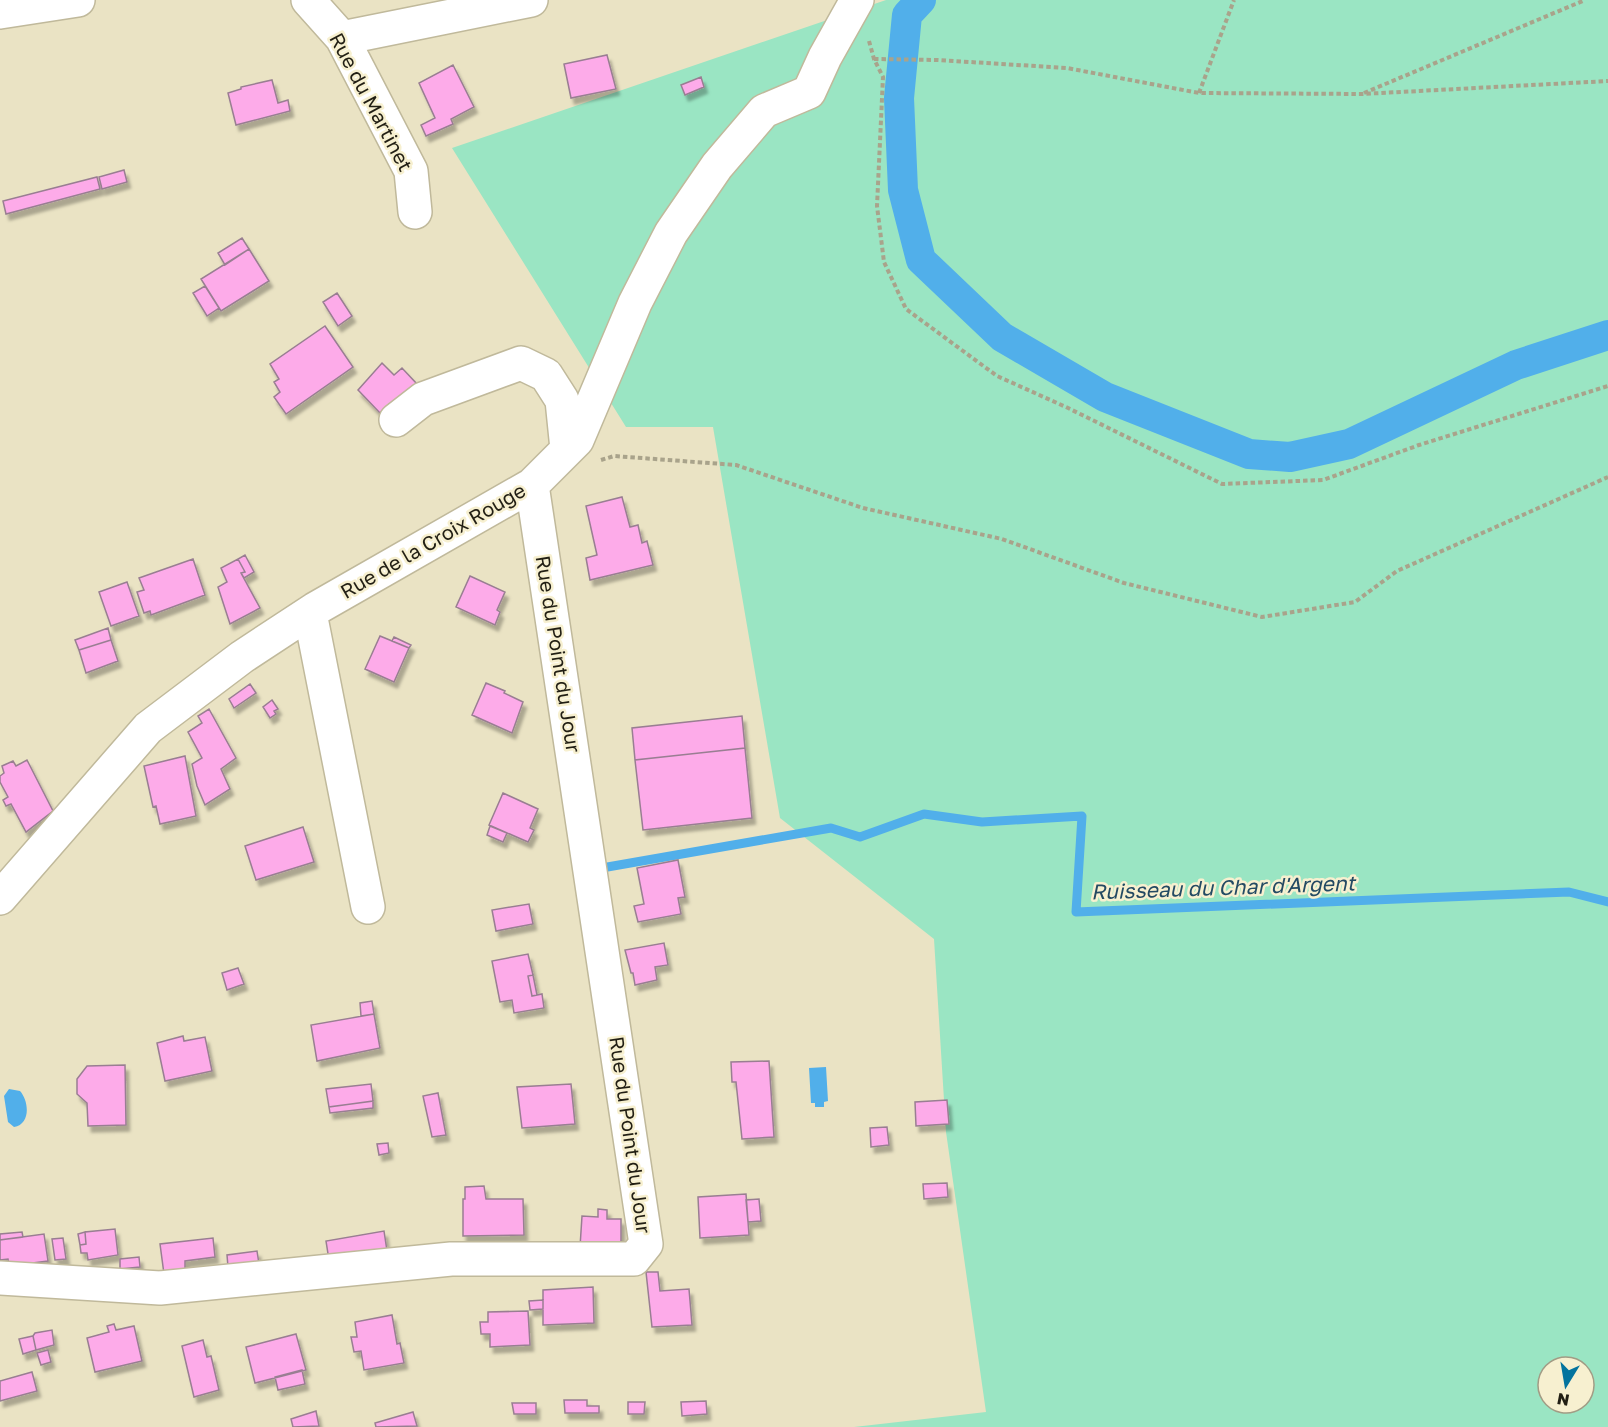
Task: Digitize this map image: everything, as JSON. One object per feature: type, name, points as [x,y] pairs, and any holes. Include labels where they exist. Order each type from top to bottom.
[{"type":"street","points":[[0,12],[78,0]]},
{"type":"street","name":"Rue du Martinet","points":[[308,0],[342,38],[411,171],[415,212]]},
{"type":"street","points":[[342,38],[531,0]]},
{"type":"street","name":"Rue de la Croix Rouge","points":[[0,898],[148,728],[242,657],[550,467],[577,440],[635,303],[671,232],[717,166],[764,111],[809,92],[825,57],[857,0]]},
{"type":"street","points":[[396,420],[423,399],[521,363],[546,375],[562,400],[550,467]]},
{"type":"street","name":"Rue du Point du Jour","points":[[0,1278],[160,1288],[451,1259],[634,1258],[646,1244],[550,467]]},
{"type":"street","points":[[310,613],[369,907]]},
{"type":"path","points":[[1199,93],[1234,0]]},
{"type":"path","points":[[1362,94],[1585,0]]},
{"type":"path","points":[[1608,81],[1362,94],[1199,93],[1067,68],[937,60],[874,59],[883,76],[877,206],[884,262],[906,309],[997,376],[1066,407],[1222,484],[1323,480],[1419,445],[1608,386]]},
{"type":"path","points":[[550,467],[580,468],[614,456],[736,465],[863,508],[1002,539],[1124,583],[1263,617],[1355,602],[1396,571],[1608,477]]},
{"type":"green space","points":[[886,0],[1608,0],[1608,1427],[854,1427],[986,1412],[946,1132],[934,939],[780,818],[713,427],[626,427],[452,148]]},
{"type":"water","points":[[826,1067],[828,1101],[824,1102],[824,1107],[815,1107],[815,1103],[811,1103],[809,1068]]},
{"type":"water","points":[[9,1089],[20,1091],[27,1106],[23,1122],[14,1127],[8,1122],[4,1096]]},
{"type":"building","points":[[607,55],[616,89],[571,98],[564,64]]},
{"type":"building","points":[[453,65],[474,107],[451,119],[453,124],[426,136],[421,125],[435,118],[419,83]]},
{"type":"building","points":[[701,77],[704,87],[685,95],[681,85]]},
{"type":"building","points":[[272,80],[278,103],[288,100],[290,111],[236,125],[228,93],[241,89],[241,87]]},
{"type":"building","points":[[124,170],[127,182],[102,189],[99,177]]},
{"type":"building","points":[[97,177],[100,189],[6,214],[3,201]]},
{"type":"building","points":[[242,238],[249,249],[225,265],[218,253]]},
{"type":"building","points":[[249,249],[269,281],[221,311],[201,279]]},
{"type":"building","points":[[205,286],[219,308],[207,316],[193,293]]},
{"type":"building","points":[[337,293],[352,316],[338,326],[323,302]]},
{"type":"building","points":[[325,326],[353,367],[286,414],[274,397],[280,392],[274,382],[279,379],[270,364]]},
{"type":"building","points":[[382,363],[394,375],[402,368],[417,384],[393,407],[389,404],[380,413],[358,390]]},
{"type":"building","points":[[622,497],[630,527],[638,525],[642,543],[647,541],[653,565],[590,580],[586,558],[597,555],[586,506]]},
{"type":"building","points":[[245,555],[254,572],[244,578],[241,573],[245,572],[238,559]]},
{"type":"building","points":[[193,559],[205,595],[151,615],[150,611],[144,613],[137,592],[144,590],[139,578]]},
{"type":"building","points":[[238,559],[245,572],[241,573],[260,608],[230,624],[218,587],[227,582],[221,568]]},
{"type":"building","points":[[470,576],[505,592],[497,610],[500,612],[495,625],[456,607]]},
{"type":"building","points":[[127,582],[139,616],[111,626],[99,592]]},
{"type":"building","points":[[108,628],[111,640],[79,650],[75,640]]},
{"type":"building","points":[[380,636],[409,648],[394,682],[365,669]]},
{"type":"building","points":[[394,637],[411,645],[409,648],[392,641]]},
{"type":"building","points":[[111,640],[118,661],[86,673],[79,650]]},
{"type":"building","points":[[486,683],[523,702],[512,733],[472,715]]},
{"type":"building","points":[[250,684],[256,693],[234,708],[229,699]]},
{"type":"building","points":[[272,700],[278,709],[274,711],[276,714],[270,718],[263,707]]},
{"type":"building","points":[[209,709],[236,758],[221,769],[230,789],[205,805],[197,786],[192,764],[202,758],[188,732],[202,723],[198,716]]},
{"type":"building","points":[[742,716],[745,748],[635,760],[632,728]]},
{"type":"building","points":[[745,748],[752,818],[643,830],[635,760]]},
{"type":"building","points":[[185,756],[196,816],[160,824],[156,806],[153,807],[144,766]]},
{"type":"building","points":[[27,760],[53,811],[26,832],[11,804],[6,806],[3,800],[8,797],[0,782],[0,776],[4,773],[2,766],[13,761],[16,766]]},
{"type":"building","points":[[503,793],[538,809],[530,828],[534,830],[528,842],[489,825]]},
{"type":"building","points":[[490,826],[507,833],[503,842],[487,835]]},
{"type":"building","points":[[303,827],[314,862],[256,880],[245,846]]},
{"type":"building","points":[[678,860],[685,897],[678,898],[681,914],[638,922],[634,906],[644,904],[637,868]]},
{"type":"building","points":[[529,904],[533,924],[496,931],[492,910]]},
{"type":"building","points":[[664,943],[668,965],[655,967],[657,980],[635,985],[625,950]]},
{"type":"building","points":[[528,954],[533,975],[528,976],[532,996],[542,994],[544,1008],[514,1013],[512,1000],[500,1002],[492,961]]},
{"type":"building","points":[[238,968],[244,984],[227,990],[222,973]]},
{"type":"building","points":[[533,975],[537,995],[532,996],[528,976]]},
{"type":"building","points":[[372,1001],[374,1014],[361,1016],[360,1003]]},
{"type":"building","points":[[374,1014],[380,1048],[317,1061],[311,1025]]},
{"type":"building","points":[[183,1036],[184,1041],[205,1037],[212,1071],[165,1081],[157,1043]]},
{"type":"building","points":[[769,1061],[774,1137],[742,1139],[736,1082],[732,1082],[731,1062]]},
{"type":"building","points":[[125,1065],[126,1125],[88,1126],[87,1103],[77,1094],[77,1079],[87,1066]]},
{"type":"building","points":[[371,1084],[373,1101],[329,1107],[326,1089]]},
{"type":"building","points":[[571,1084],[575,1124],[522,1128],[517,1087]]},
{"type":"building","points":[[438,1093],[446,1135],[432,1137],[423,1096]]},
{"type":"building","points":[[947,1100],[949,1124],[916,1126],[915,1102]]},
{"type":"building","points":[[373,1101],[373,1108],[330,1113],[329,1107]]},
{"type":"building","points":[[887,1127],[889,1145],[871,1147],[870,1128]]},
{"type":"building","points":[[388,1143],[389,1153],[379,1155],[377,1144]]},
{"type":"building","points":[[947,1183],[948,1197],[924,1199],[923,1184]]},
{"type":"building","points":[[484,1186],[486,1199],[523,1199],[524,1235],[463,1236],[465,1187]]},
{"type":"building","points":[[746,1194],[749,1235],[700,1238],[698,1197]]},
{"type":"building","points":[[759,1199],[761,1221],[748,1222],[746,1200]]},
{"type":"building","points":[[598,1209],[607,1210],[607,1219],[621,1219],[621,1244],[580,1247],[582,1216],[598,1217]]},
{"type":"building","points":[[115,1229],[118,1255],[88,1260],[87,1253],[81,1253],[80,1245],[86,1244],[85,1232]]},
{"type":"building","points":[[384,1231],[387,1251],[329,1260],[326,1241]]},
{"type":"building","points":[[22,1232],[23,1237],[0,1240],[0,1234]]},
{"type":"building","points":[[85,1232],[86,1244],[80,1245],[78,1234]]},
{"type":"building","points":[[44,1234],[48,1261],[9,1266],[8,1259],[0,1260],[0,1240]]},
{"type":"building","points":[[63,1238],[66,1259],[55,1260],[52,1239]]},
{"type":"building","points":[[213,1238],[215,1257],[185,1261],[185,1271],[164,1274],[160,1244]]},
{"type":"building","points":[[257,1251],[259,1264],[228,1267],[227,1255]]},
{"type":"building","points":[[139,1257],[140,1267],[120,1269],[120,1259]]},
{"type":"building","points":[[646,1272],[658,1272],[660,1291],[689,1289],[692,1325],[652,1327]]},
{"type":"building","points":[[593,1287],[594,1323],[543,1325],[543,1290]]},
{"type":"building","points":[[543,1300],[543,1309],[530,1310],[529,1301]]},
{"type":"building","points":[[528,1311],[530,1345],[490,1347],[490,1334],[481,1334],[480,1322],[488,1322],[488,1312]]},
{"type":"building","points":[[392,1315],[397,1344],[400,1343],[404,1363],[364,1370],[361,1351],[354,1352],[351,1337],[357,1337],[355,1322]]},
{"type":"building","points":[[114,1324],[116,1330],[134,1326],[142,1361],[95,1372],[87,1338],[109,1332],[107,1326]]},
{"type":"building","points":[[52,1330],[54,1345],[36,1350],[33,1336],[35,1333]]},
{"type":"building","points":[[296,1334],[306,1370],[255,1383],[246,1347]]},
{"type":"building","points":[[33,1336],[36,1350],[23,1354],[19,1339]]},
{"type":"building","points":[[203,1340],[207,1357],[211,1356],[219,1390],[194,1397],[182,1346]]},
{"type":"building","points":[[48,1350],[51,1362],[41,1365],[37,1353]]},
{"type":"building","points":[[302,1370],[305,1384],[278,1390],[275,1377]]},
{"type":"building","points":[[32,1372],[37,1391],[0,1401],[0,1381]]},
{"type":"building","points":[[564,1400],[587,1400],[587,1406],[599,1406],[599,1413],[565,1413]]},
{"type":"building","points":[[706,1401],[707,1414],[682,1416],[681,1402]]},
{"type":"building","points":[[628,1402],[645,1402],[644,1414],[628,1414]]},
{"type":"building","points":[[512,1403],[536,1403],[536,1414],[514,1414]]},
{"type":"building","points":[[316,1411],[319,1426],[293,1427],[291,1419]]},
{"type":"building","points":[[413,1412],[417,1426],[376,1427],[375,1423]]},
{"type":"waterway","points":[[921,0],[907,15],[899,98],[903,190],[921,260],[1002,337],[1105,397],[1249,454],[1290,457],[1349,444],[1516,365],[1608,335]]},
{"type":"waterway","name":"Ruisseau du Char d'Argent","points":[[596,869],[831,828],[860,837],[924,814],[982,822],[1082,816],[1076,912],[1569,892],[1608,902]]}]
